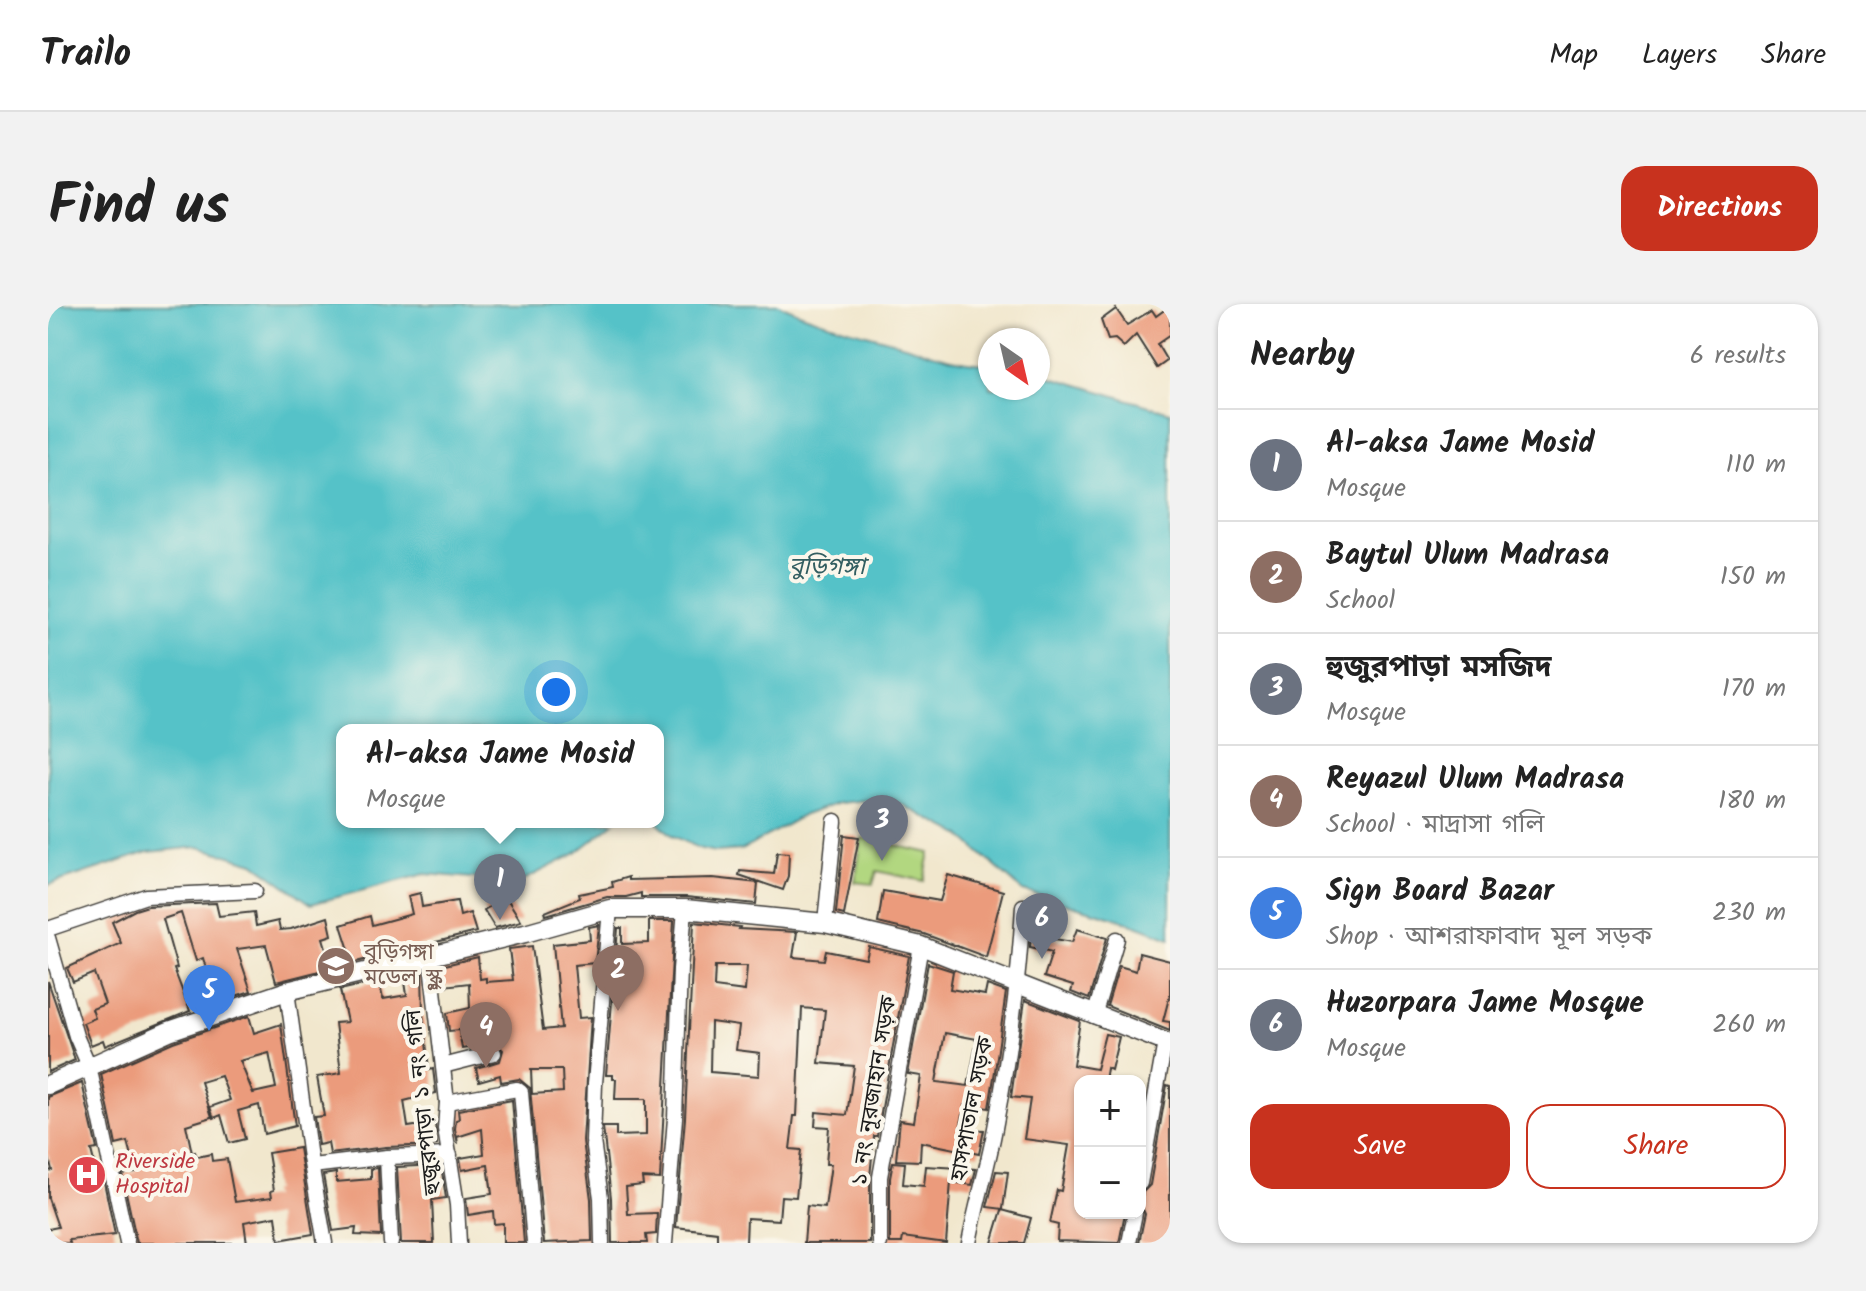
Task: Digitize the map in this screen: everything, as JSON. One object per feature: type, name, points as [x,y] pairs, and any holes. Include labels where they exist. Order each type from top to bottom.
[{"type":"street","points":[[825,923],[835,821]]},
{"type":"street","points":[[48,929],[146,896],[255,891]]},
{"type":"street","name":"হাসপাতাল সড়ক","points":[[969,1243],[995,1130],[1019,983],[1023,906]]},
{"type":"street","points":[[602,1243],[601,1198],[593,1141],[610,909]]},
{"type":"street","points":[[48,1085],[169,1031],[287,991],[610,909],[685,909],[825,923],[921,946],[1168,1043],[1146,1153]]},
{"type":"street","points":[[665,1243],[675,1118],[685,909]]},
{"type":"street","points":[[48,938],[76,1036],[89,1066],[127,1243]]},
{"type":"street","points":[[1094,1016],[1117,939]]},
{"type":"street","name":"১ নং নূরজাহান সড়ক","points":[[880,1243],[880,1177],[921,946]]},
{"type":"street","name":"হুজুরপাড়া ১ নং গলি","points":[[430,956],[447,1102],[445,1129],[459,1243]]},
{"type":"street","points":[[287,991],[325,1243]]},
{"type":"street","points":[[443,1066],[494,1053]]},
{"type":"street","points":[[447,1102],[517,1089],[521,1092],[534,1243]]},
{"type":"street","points":[[312,1166],[387,1157],[450,1155]]},
{"type":"street","points":[[387,1157],[391,1243]]},
{"type":"street","points":[[1129,1243],[1134,1219]]},
{"type":"green space","points":[[862,838],[930,853],[924,881],[877,871],[873,884],[855,882]]},
{"type":"water","name":"বুড়িগঙ্গা","points":[[48,304],[778,304],[822,321],[944,357],[978,363],[978,400],[1050,400],[1050,377],[1170,412],[1170,938],[1120,919],[1023,891],[960,835],[889,798],[838,803],[804,815],[742,850],[716,852],[701,849],[673,836],[664,828],[664,724],[336,724],[336,828],[608,828],[575,854],[520,882],[425,874],[311,904],[254,863],[199,847],[148,852],[48,885]]},
{"type":"building","points":[[1170,306],[1170,335],[1157,344],[1167,361],[1157,368],[1136,335],[1124,347],[1115,339],[1108,340],[1101,320],[1116,309],[1127,325],[1152,310],[1156,316]]},
{"type":"building","points":[[844,835],[859,837],[844,915],[836,913]]},
{"type":"building","points":[[777,852],[789,853],[788,876],[783,890],[739,875],[740,871],[774,874]]},
{"type":"building","points":[[948,875],[1003,891],[986,957],[924,934],[878,923],[883,891],[940,901]]},
{"type":"building","points":[[628,877],[628,880],[713,878],[758,883],[756,904],[686,897],[641,897],[641,893],[607,897],[546,915],[545,912],[580,898],[579,894],[613,887],[612,882]]},
{"type":"building","points":[[420,893],[422,907],[457,901],[460,916],[470,913],[476,932],[276,982],[266,945],[237,949],[251,991],[210,1004],[204,984],[210,982],[203,958],[196,961],[181,913],[163,919],[177,968],[174,969],[190,1011],[105,1046],[103,1040],[91,1045],[83,1023],[95,1018],[92,1009],[105,1004],[94,973],[73,982],[67,968],[121,943],[112,922],[135,910],[148,906],[216,903],[219,916],[254,912],[256,926],[278,921],[280,930],[328,917],[332,935],[323,938],[330,961],[350,953],[341,925],[370,916],[372,925],[412,914],[408,896]]},
{"type":"building","points":[[506,897],[521,921],[495,928],[484,910]]},
{"type":"building","points":[[649,921],[674,921],[660,1179],[642,1178],[643,1185],[626,1187],[628,1214],[657,1213],[656,1234],[646,1235],[647,1243],[612,1243],[611,1198],[603,1127],[616,1127],[616,1136],[646,1135],[646,1099],[615,1099],[616,1079],[613,1075],[606,1075],[618,928],[622,928],[622,944],[649,943]]},
{"type":"building","points":[[694,922],[739,929],[797,932],[793,957],[824,960],[826,951],[866,959],[869,947],[909,956],[877,1136],[874,1136],[870,1177],[870,1243],[804,1243],[807,1206],[825,1208],[831,1164],[826,1164],[829,1127],[815,1126],[816,1112],[847,1115],[854,1066],[819,1063],[825,1010],[802,1008],[797,1116],[794,1116],[790,1149],[801,1150],[796,1197],[781,1196],[779,1220],[747,1218],[746,1243],[717,1243],[717,1232],[676,1227],[685,1118]],"holes":[[[715,966],[747,966],[745,991],[714,987]],[[711,1022],[739,1026],[736,1050],[760,1053],[759,1076],[710,1072]]]},
{"type":"building","points":[[599,925],[595,963],[574,965],[579,1018],[591,1017],[583,1141],[591,1199],[592,1241],[544,1243],[530,1088],[519,1079],[501,1082],[500,1075],[479,1081],[476,1068],[500,1061],[503,1050],[496,1043],[462,1049],[459,1030],[449,1031],[447,1013],[470,1008],[469,983],[444,986],[441,966],[478,957],[480,979],[486,978],[486,982],[513,980],[509,949],[532,946],[543,1030],[561,1028],[553,944],[590,940],[589,927]],"holes":[[[531,1070],[562,1070],[563,1092],[532,1094]]]},
{"type":"building","points":[[1077,929],[1107,938],[1089,999],[1071,992],[1073,986],[1044,977],[1052,952],[1030,947],[1031,935],[1072,942]]},
{"type":"building","points":[[1139,953],[1170,961],[1170,994],[1163,1021],[1170,1022],[1170,1031],[1107,1006],[1119,966],[1136,971]]},
{"type":"building","points":[[928,963],[953,971],[950,989],[985,995],[987,985],[1006,992],[989,1108],[965,1105],[960,1129],[984,1130],[979,1154],[921,1142],[920,1161],[896,1160],[900,1120],[914,1122],[921,1076],[908,1074]],"holes":[[[945,1033],[977,1039],[968,1086],[936,1082]]]},
{"type":"building","points":[[422,971],[429,1070],[433,1069],[436,1093],[404,1101],[408,1127],[435,1123],[437,1145],[330,1154],[328,1143],[318,1145],[314,1117],[324,1116],[317,1077],[341,1073],[335,1023],[347,1022],[340,990],[379,981],[383,999],[407,995],[404,975]]},
{"type":"building","points":[[48,981],[75,1060],[48,1072]]},
{"type":"building","points":[[1025,1000],[1080,1021],[1073,1065],[1096,1069],[1105,1034],[1119,1037],[1111,1070],[1107,1068],[1106,1075],[1074,1075],[1074,1219],[1124,1219],[1119,1243],[1057,1241],[1058,1225],[1050,1223],[1057,1190],[1061,1191],[1069,1145],[1024,1139],[1030,1099],[1011,1097]]},
{"type":"building","points":[[249,1016],[254,1033],[281,1024],[295,1126],[264,1134],[259,1105],[238,1111],[245,1139],[229,1143],[221,1115],[214,1118],[210,1107],[230,1100],[221,1076],[201,1082],[212,1117],[186,1125],[192,1153],[195,1152],[197,1157],[211,1154],[212,1161],[227,1159],[235,1202],[272,1197],[271,1191],[274,1190],[268,1153],[299,1148],[313,1234],[279,1240],[276,1216],[244,1222],[247,1243],[137,1243],[122,1174],[136,1172],[128,1142],[116,1145],[101,1074],[173,1042]],"holes":[[[269,1053],[276,1088],[253,1093],[240,1061]]]},
{"type":"building","points":[[82,1083],[97,1149],[91,1150],[98,1178],[103,1177],[115,1235],[69,1240],[70,1243],[48,1243],[48,1229],[58,1227],[48,1198],[48,1171],[52,1170],[48,1154],[48,1097]]},
{"type":"building","points":[[1167,1085],[1170,1086],[1170,1243],[1139,1243],[1146,1219],[1146,1189],[1150,1185]]},
{"type":"building","points":[[512,1100],[524,1243],[503,1243],[503,1223],[494,1224],[493,1211],[468,1215],[466,1198],[492,1194],[488,1165],[462,1170],[460,1158],[484,1154],[482,1129],[457,1137],[458,1144],[455,1129],[458,1110]]},
{"type":"building","points":[[893,1162],[905,1163],[903,1184],[924,1186],[926,1166],[976,1169],[972,1185],[951,1182],[946,1243],[903,1237],[902,1243],[890,1243],[890,1178]]},
{"type":"building","points":[[441,1165],[446,1198],[432,1200],[434,1243],[401,1243],[397,1167]]},
{"type":"building","points":[[378,1168],[381,1236],[355,1235],[356,1228],[333,1231],[323,1175],[336,1173],[336,1182],[371,1179],[371,1169]]},
{"type":"building","points":[[996,1171],[1008,1172],[1003,1209],[987,1207]]},
{"type":"building","points":[[1002,1210],[1031,1218],[1024,1243],[992,1243]]},
{"type":"place","name":"হুজুরপাড়া মসজিদ","points":[[882,861]]},
{"type":"place","name":"Al-aksa Jame Mosid","points":[[500,920]]},
{"type":"place","name":"Huzorpara Jame Mosque","points":[[1042,959]]},
{"type":"place","name":"বুড়িগঙ্গা মডেল স্কুল","points":[[336,966]]},
{"type":"place","name":"Baytul Ulum Madrasa","points":[[618,1011]]},
{"type":"place","name":"Sign Board Bazar","points":[[209,1031]]},
{"type":"place","name":"Reyazul Ulum Madrasa","points":[[486,1068]]},
{"type":"place","name":"Riverside Hospital","points":[[87,1175]]}]
